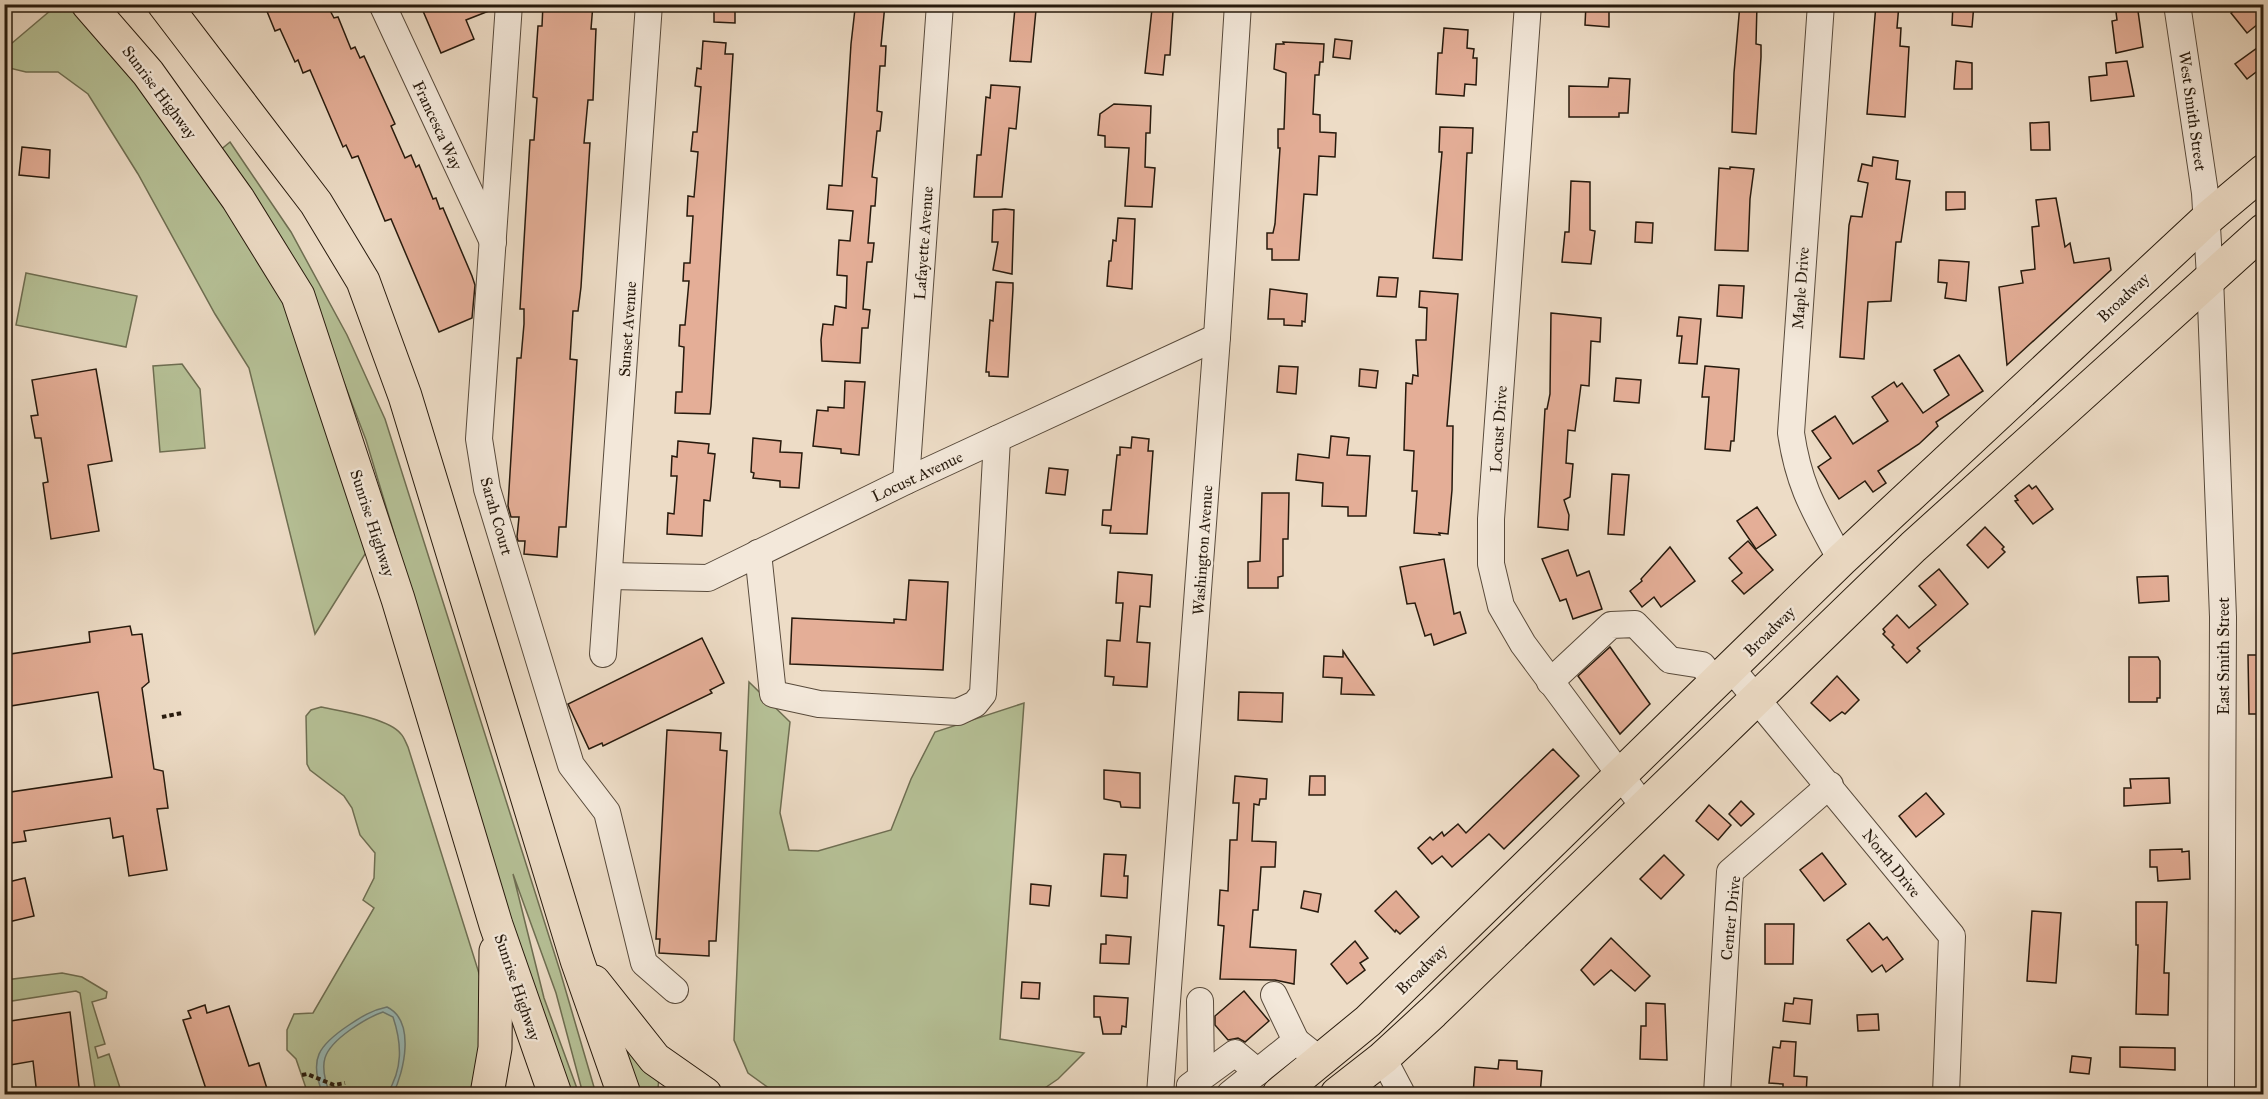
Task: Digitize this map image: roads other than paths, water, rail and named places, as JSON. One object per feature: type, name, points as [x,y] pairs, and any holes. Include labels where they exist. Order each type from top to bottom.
[{"type":"main road","name":"Sunrise Highway","points":[[88,4],[148,73],[238,199],[298,296],[398,599],[496,925],[555,1095]]},
{"type":"main road","points":[[164,4],[315,203],[363,281],[405,396],[577,960],[624,1095]]},
{"type":"main road","name":"Broadway","points":[[1268,1083],[1308,1050],[1368,1021],[1841,560],[2208,218],[2264,171]]},
{"type":"main road","points":[[1337,1095],[1383,1059],[1756,696],[1913,547],[2264,230]]},
{"type":"main road","points":[[487,1095],[495,1048],[496,925]]},
{"type":"main road","points":[[577,960],[655,1059],[705,1095]]},
{"type":"street","name":"Francesca Way","points":[[382,4],[494,245]]},
{"type":"street","name":"Sarah Court","points":[[509,4],[494,245],[478,439],[487,489],[571,765],[607,812],[644,963],[675,990]]},
{"type":"street","name":"Sunset Avenue","points":[[603,654],[649,4]]},
{"type":"street","name":"Lafayette Avenue","points":[[906,481],[940,4]]},
{"type":"street","name":"Washington Avenue","points":[[1161,1090],[1217,337],[1238,4]]},
{"type":"street","name":"Locust Drive","points":[[1528,4],[1491,519],[1491,564],[1501,606],[1523,644],[1619,777],[1644,807]]},
{"type":"street","name":"Maple Drive","points":[[1821,4],[1791,433],[1796,467],[1810,506],[1841,560]]},
{"type":"street","name":"West Smith Street","points":[[2177,4],[2208,218]]},
{"type":"street","name":"East Smith Street","points":[[2208,218],[2223,617],[2221,1095]]},
{"type":"street","name":"Locust Avenue","points":[[610,576],[708,578],[906,481],[1217,337]]},
{"type":"street","points":[[759,554],[773,694],[819,704],[958,712],[975,704],[983,694],[997,439]]},
{"type":"street","name":"North Drive","points":[[1550,682],[1611,625],[1635,624],[1670,660],[1702,665],[1724,675],[1756,696],[1952,936],[1946,1095]]},
{"type":"street","name":"Center Drive","points":[[1717,1095],[1730,872],[1830,785]]},
{"type":"street","points":[[1274,994],[1308,1050]]},
{"type":"street","points":[[1194,1086],[1200,1001]]},
{"type":"street","points":[[1161,1090],[1194,1086],[1234,1053],[1268,1083]]},
{"type":"street","points":[[1383,1059],[1402,1095]]},
{"type":"street","points":[[1234,1093],[1268,1083]]},
{"type":"water","points":[[387,1007],[402,1023],[405,1035],[404,1060],[393,1094],[387,1094],[398,1066],[398,1037],[393,1017],[383,1012],[350,1030],[333,1044],[325,1058],[324,1065],[324,1074],[330,1094],[323,1094],[317,1062],[324,1046],[358,1019]]}]
